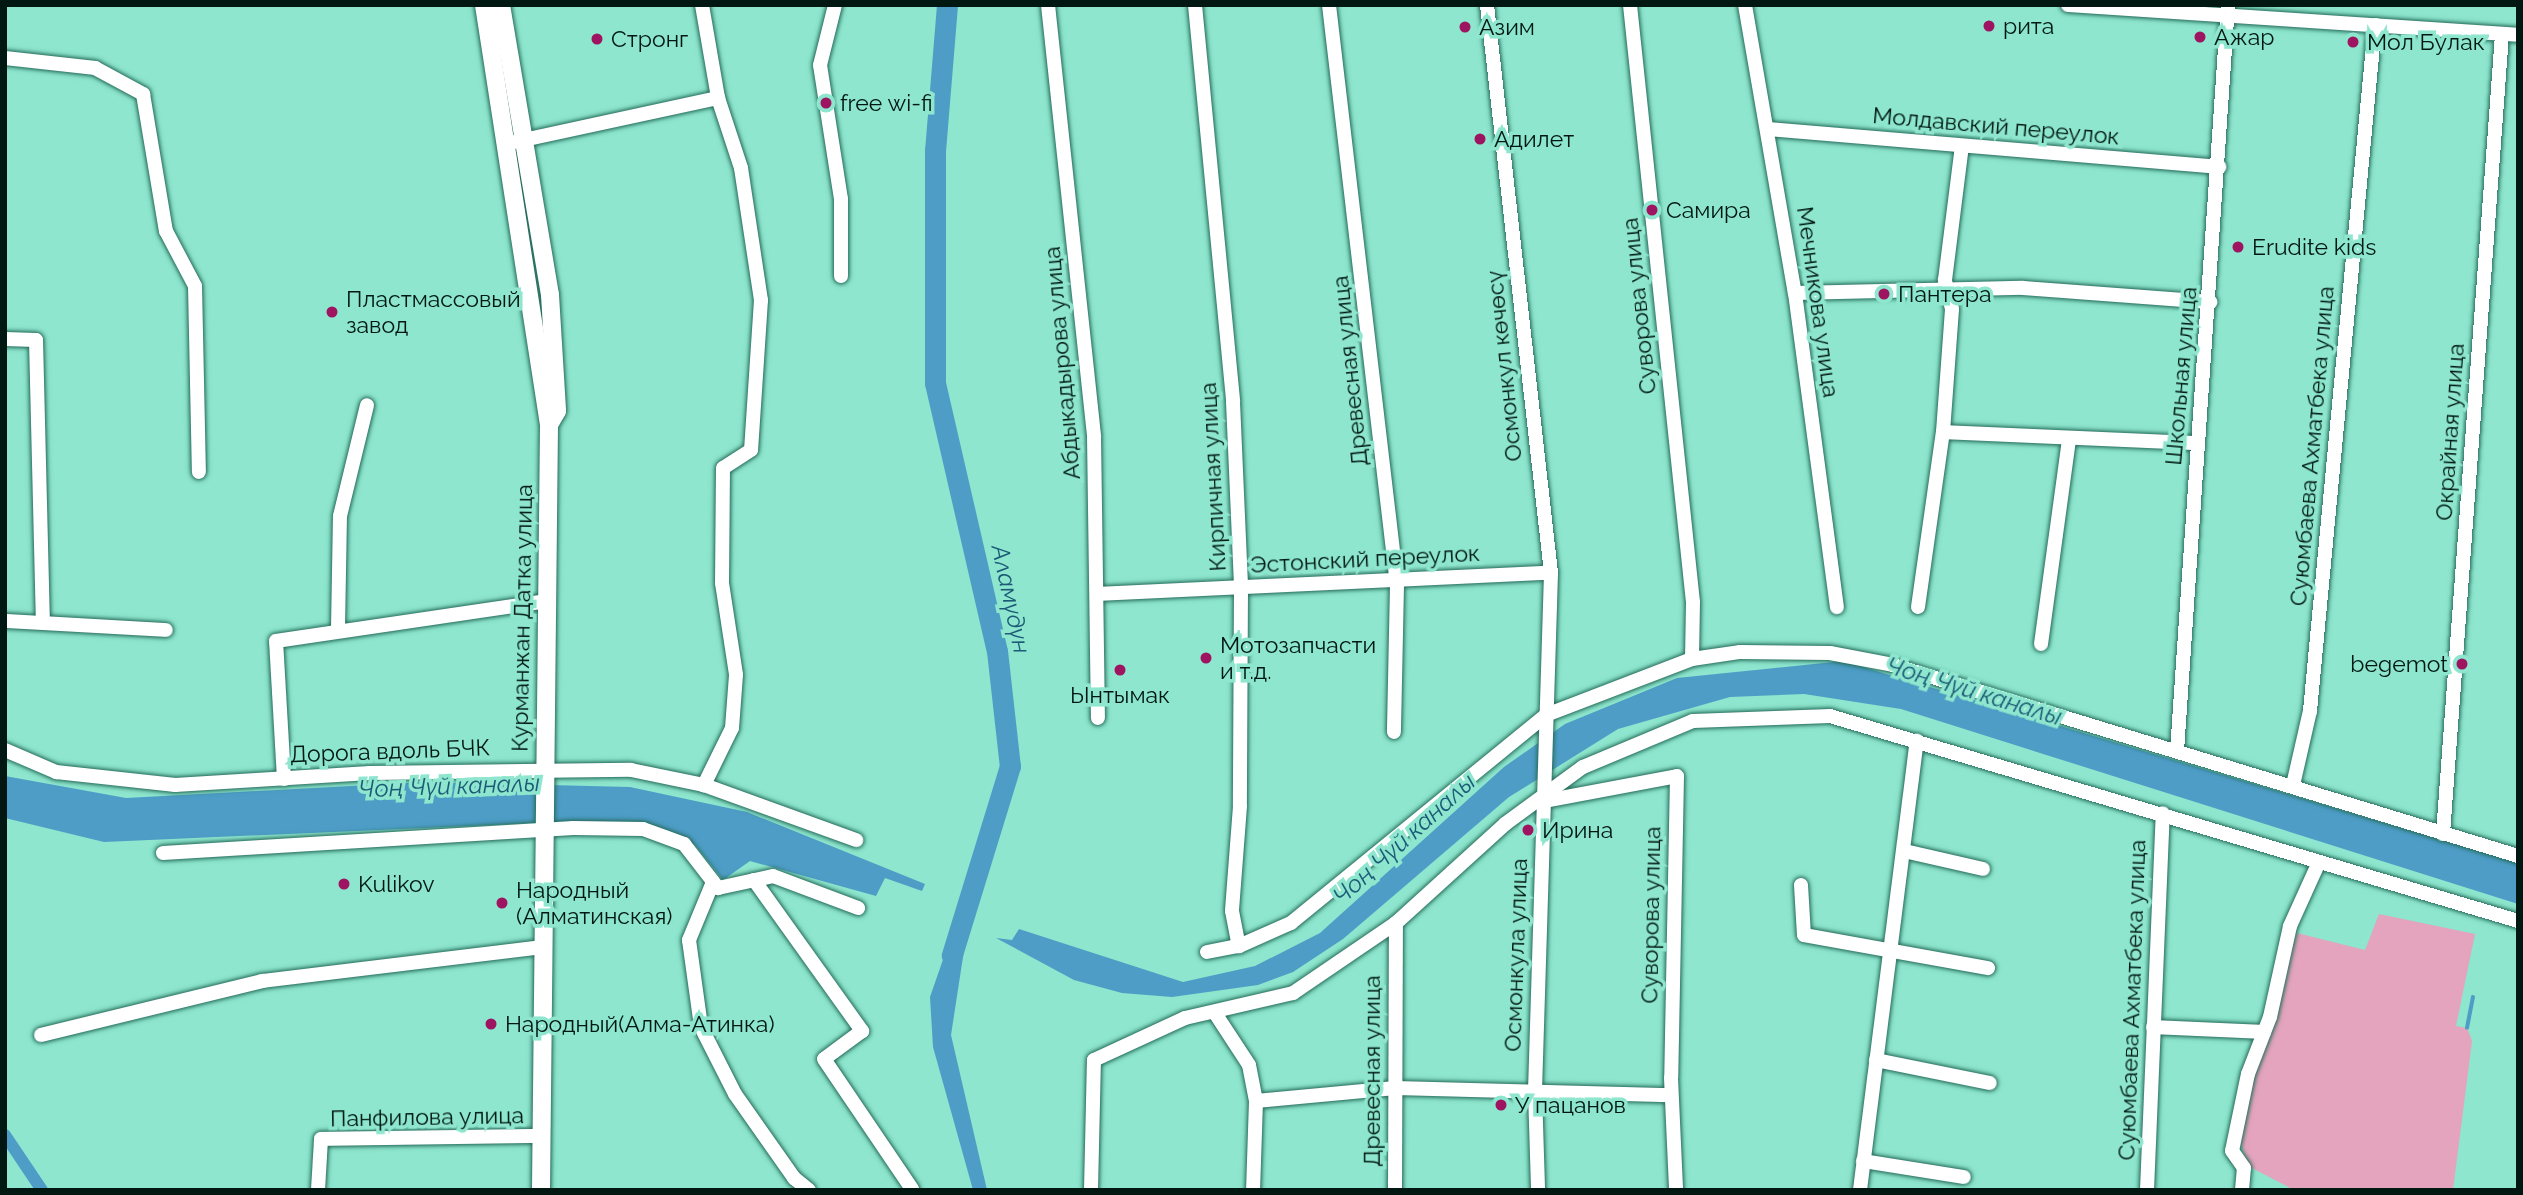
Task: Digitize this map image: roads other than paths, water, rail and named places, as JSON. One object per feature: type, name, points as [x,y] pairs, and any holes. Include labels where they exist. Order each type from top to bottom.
[{"type":"main road","name":"Курманжан Датка улица","points":[[484,5],[517,142]]},
{"type":"main road","name":"Курманжан Датка улица","points":[[501,5],[549,425],[541,1190]]},
{"type":"street","points":[[702,5],[718,98],[741,168],[761,300],[751,450],[723,468],[722,583],[736,675],[732,728],[704,785]]},
{"type":"street","points":[[835,5],[820,65],[841,199],[841,276]]},
{"type":"street","name":"Абдыкадырова улица","points":[[1048,5],[1094,436],[1098,718]]},
{"type":"street","name":"Кирпичная улица","points":[[1195,5],[1233,402],[1241,588],[1240,806],[1232,911],[1239,946]]},
{"type":"street","name":"Древесная улица","points":[[1329,5],[1397,585],[1394,732]]},
{"type":"street","name":"Осмонкул көчөсү","points":[[1487,5],[1551,573],[1546,718]]},
{"type":"street","name":"Суворова улица","points":[[1630,5],[1693,602],[1692,659]]},
{"type":"street","name":"Мечникова улица","points":[[1745,5],[1769,130],[1795,293],[1837,607]]},
{"type":"street","points":[[2068,5],[2229,11],[2518,35]]},
{"type":"street","name":"Школьная улица","points":[[2177,751],[2229,11]]},
{"type":"street","name":"Суюмбаева Ахматбека улица","points":[[2293,785],[2310,711],[2375,25]]},
{"type":"street","name":"Окрайная улица","points":[[2443,834],[2502,35]]},
{"type":"street","points":[[5,58],[95,68],[143,94],[166,231],[195,286],[199,472]]},
{"type":"street","points":[[517,142],[718,98]]},
{"type":"street","name":"Молдавский переулок","points":[[1769,130],[2219,167]]},
{"type":"street","points":[[1917,607],[1943,432],[1948,295],[1962,146]]},
{"type":"street","points":[[1795,293],[1948,295],[2023,288],[2210,302]]},
{"type":"street","points":[[5,339],[36,340],[43,621]]},
{"type":"street","points":[[338,629],[340,516],[367,405]]},
{"type":"street","points":[[1943,432],[2069,440],[2198,443]]},
{"type":"street","points":[[2041,644],[2069,440]]},
{"type":"street","name":"Эстонский переулок","points":[[1098,594],[1397,585],[1551,573]]},
{"type":"street","points":[[284,779],[276,641],[338,629],[547,601]]},
{"type":"street","points":[[5,621],[43,621],[166,630]]},
{"type":"street","points":[[1207,952],[1239,946],[1291,923],[1546,718],[1692,659],[1830,653],[1880,662],[2293,785],[2518,856]]},
{"type":"street","points":[[1091,1190],[1094,1060],[1185,1018],[1293,993],[1396,922],[1505,824],[1583,767],[1693,721],[1829,716],[2163,813],[2518,921]]},
{"type":"street","name":"Осмонкула улица","points":[[1538,1190],[1535,1092],[1546,718]]},
{"type":"street","points":[[1860,1190],[1917,741]]},
{"type":"street","name":"Дорога вдоль БЧК","points":[[5,750],[56,772],[175,785],[284,779],[631,770],[704,785],[856,840]]},
{"type":"street","name":"Суворова улица","points":[[1543,796],[1677,776],[1671,1095],[1676,1190]]},
{"type":"street","name":"Суюмбаева Ахматбека улица","points":[[2147,1190],[2163,813]]},
{"type":"street","points":[[163,853],[544,831],[643,829],[684,844],[718,888],[773,876],[858,908]]},
{"type":"street","points":[[1904,851],[1983,869]]},
{"type":"street","points":[[2242,1190],[2244,1168],[2232,1151],[2248,1074],[2264,1032],[2290,926],[2319,862]]},
{"type":"street","points":[[754,880],[862,1031],[824,1059],[912,1189]]},
{"type":"street","points":[[713,882],[690,940],[701,1027],[735,1094],[809,1190]]},
{"type":"street","points":[[1801,886],[1804,935],[1889,953],[1988,968]]},
{"type":"street","name":"Древесная улица","points":[[1395,1190],[1396,922]]},
{"type":"street","points":[[41,1035],[262,981],[542,947]]},
{"type":"street","points":[[1215,1013],[1249,1065],[1256,1101],[1254,1190]]},
{"type":"street","points":[[2154,1027],[2264,1032]]},
{"type":"street","points":[[1876,1060],[1990,1083]]},
{"type":"street","points":[[1256,1101],[1395,1088],[1671,1095]]},
{"type":"street","name":"Панфилова улица","points":[[318,1190],[321,1139],[541,1136]]},
{"type":"street","points":[[1863,1161],[1964,1177]]},
{"type":"water","points":[[1843,661],[2518,863],[2518,904],[1901,709],[1804,694],[1730,697],[1618,729],[1509,797],[1343,939],[1293,972],[1258,985],[1172,997],[1122,993],[1074,980],[996,938],[1012,940],[1019,929],[1183,982],[1255,966],[1320,933],[1504,767],[1565,724],[1677,678]]},
{"type":"water","name":"Чоң Чүй каналы","points":[[5,776],[126,798],[426,782],[630,787],[747,812],[925,884],[922,891],[885,878],[876,896],[750,861],[723,880],[694,844],[582,821],[104,842],[5,818]]},
{"type":"water","points":[[955,925],[967,931],[951,1035],[987,1190],[973,1190],[933,1047],[930,997]]},
{"type":"waterway","name":"Аламүдүн","points":[[947,5],[935,150],[935,383],[997,651],[1010,766],[952,955]]},
{"type":"waterway","points":[[2467,1028],[2473,998]]},
{"type":"waterway","points":[[5,1135],[42,1190]]},
{"type":"place","name":"рита","points":[[1989,26]]},
{"type":"place","name":"Азим","points":[[1465,27]]},
{"type":"place","name":"Ажар","points":[[2200,37]]},
{"type":"place","name":"Стронг","points":[[597,39]]},
{"type":"place","name":"Мол Булак","points":[[2353,42]]},
{"type":"place","name":"free wi-fi","points":[[826,103]]},
{"type":"place","name":"Адилет","points":[[1480,139]]},
{"type":"place","name":"Самира","points":[[1652,210]]},
{"type":"place","name":"Erudite kids","points":[[2238,247]]},
{"type":"place","name":"Пантера","points":[[1884,294]]},
{"type":"place","name":"Пластмассовый завод","points":[[332,312]]},
{"type":"place","name":"Мотозапчасти и т.д.","points":[[1206,658]]},
{"type":"place","name":"begemot","points":[[2462,664]]},
{"type":"place","name":"Ынтымак","points":[[1120,670]]},
{"type":"place","name":"Ирина","points":[[1528,830]]},
{"type":"place","name":"Kulikov","points":[[344,884]]},
{"type":"place","name":"Народный (Алматинская)","points":[[502,903]]},
{"type":"place","name":"Народный(Алма-Атинка)","points":[[491,1024]]},
{"type":"place","name":"У пацанов","points":[[1501,1105]]}]
